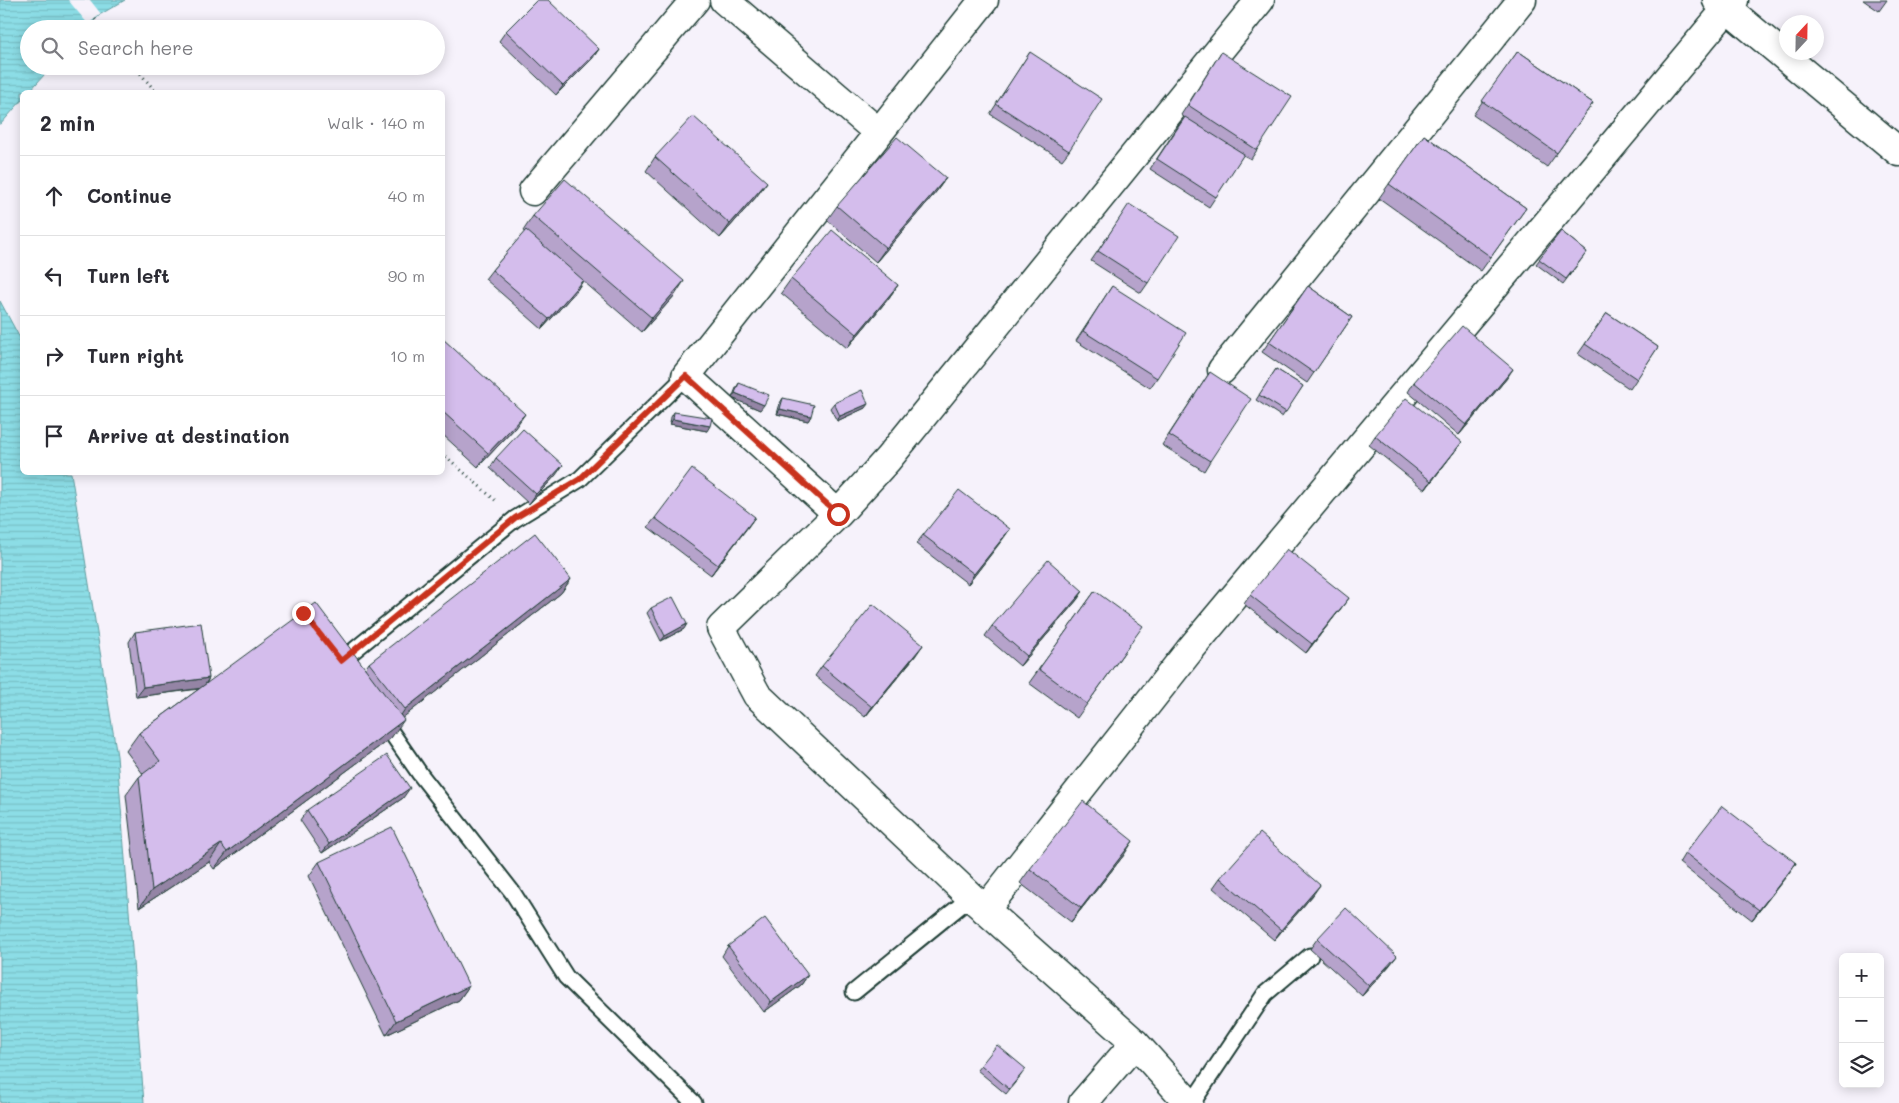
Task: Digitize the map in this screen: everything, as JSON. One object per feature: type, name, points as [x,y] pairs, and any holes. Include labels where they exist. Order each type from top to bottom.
[{"type":"street","points":[[533,191],[695,0]]},
{"type":"street","points":[[724,0],[878,132]]},
{"type":"street","points":[[838,514],[686,376],[984,0]]},
{"type":"street","points":[[1191,1103],[1136,1044],[978,904],[757,696],[721,628],[838,514],[888,459],[1260,0]]},
{"type":"street","points":[[1222,370],[1522,0]]},
{"type":"street","points":[[978,904],[1726,3],[1899,152]]},
{"type":"street","points":[[1083,1103],[1136,1044]]},
{"type":"lane","points":[[330,648],[344,665],[515,518],[580,479],[686,376]]},
{"type":"lane","points":[[375,710],[420,774],[513,893],[566,977],[694,1103]]},
{"type":"lane","points":[[854,992],[978,904]]},
{"type":"lane","points":[[1191,1103],[1265,994],[1310,956]]},
{"type":"path","points":[[142,75],[154,90]]},
{"type":"path","points":[[445,456],[515,518]]},
{"type":"water","points":[[0,0],[125,0],[95,20],[20,20],[20,75],[44,75],[31,90],[20,90],[20,102],[0,125]]},
{"type":"water","points":[[0,301],[20,338],[20,475],[71,475],[117,756],[144,1103],[0,1103]]},
{"type":"pier","points":[[68,0],[90,0],[101,14],[93,20],[85,20]]},
{"type":"building","points":[[537,0],[548,0],[599,49],[563,86],[506,31]]},
{"type":"building","points":[[1518,51],[1593,103],[1557,153],[1482,101]]},
{"type":"building","points":[[1030,52],[1102,99],[1069,151],[996,104]]},
{"type":"building","points":[[1221,52],[1292,97],[1257,150],[1188,105]]},
{"type":"building","points":[[693,116],[767,182],[730,224],[655,157]]},
{"type":"building","points":[[1185,117],[1244,154],[1216,197],[1157,159]]},
{"type":"building","points":[[1424,135],[1526,208],[1491,257],[1389,184]]},
{"type":"building","points":[[897,137],[946,178],[886,248],[837,206]]},
{"type":"building","points":[[565,179],[684,281],[652,318],[533,216]]},
{"type":"building","points":[[1129,204],[1179,236],[1148,283],[1098,251]]},
{"type":"building","points":[[526,230],[583,280],[549,319],[492,270]]},
{"type":"building","points":[[832,230],[898,285],[857,334],[791,279]]},
{"type":"building","points":[[1561,231],[1587,252],[1566,279],[1539,259]]},
{"type":"building","points":[[1112,286],[1186,333],[1157,378],[1083,331]]},
{"type":"building","points":[[1308,286],[1352,317],[1314,373],[1269,342]]},
{"type":"building","points":[[1607,313],[1658,347],[1637,379],[1585,344]]},
{"type":"building","points":[[1462,326],[1513,369],[1466,425],[1414,382]]},
{"type":"building","points":[[445,341],[525,414],[488,453],[445,414]]},
{"type":"building","points":[[1276,369],[1303,386],[1286,412],[1259,395]]},
{"type":"building","points":[[1210,372],[1251,399],[1210,461],[1169,435]]},
{"type":"building","points":[[739,383],[769,395],[764,405],[735,393]]},
{"type":"building","points":[[862,390],[868,404],[840,416],[834,403]]},
{"type":"building","points":[[783,398],[814,405],[811,416],[780,409]]},
{"type":"building","points":[[1406,398],[1462,442],[1431,481],[1375,436]]},
{"type":"building","points":[[674,412],[712,418],[710,426],[673,419]]},
{"type":"building","points":[[523,429],[563,465],[536,494],[496,458]]},
{"type":"building","points":[[692,469],[755,517],[718,565],[655,518]]},
{"type":"building","points":[[959,490],[1010,529],[974,574],[923,535]]},
{"type":"building","points":[[535,533],[571,579],[405,709],[369,663]]},
{"type":"building","points":[[1287,549],[1349,598],[1312,644],[1250,595]]},
{"type":"building","points":[[1048,560],[1083,591],[1027,656],[992,626]]},
{"type":"building","points":[[1095,591],[1143,626],[1087,704],[1039,669]]},
{"type":"building","points":[[673,597],[687,624],[665,636],[651,608]]},
{"type":"building","points":[[316,603],[404,720],[227,852],[221,844],[152,890],[139,777],[160,761],[139,733]]},
{"type":"building","points":[[873,604],[923,645],[872,707],[822,666]]},
{"type":"building","points":[[201,623],[209,678],[143,687],[135,632]]},
{"type":"building","points":[[387,755],[410,788],[329,844],[307,810]]},
{"type":"building","points":[[1083,801],[1133,841],[1081,908],[1030,869]]},
{"type":"building","points":[[1722,806],[1796,863],[1759,910],[1685,853]]},
{"type":"building","points":[[392,827],[469,986],[396,1021],[319,862]]},
{"type":"building","points":[[1260,833],[1320,885],[1281,930],[1220,878]]},
{"type":"building","points":[[1346,908],[1397,956],[1369,986],[1317,939]]},
{"type":"building","points":[[765,918],[808,975],[771,1002],[728,946]]},
{"type":"building","points":[[997,1045],[1026,1069],[1009,1089],[981,1065]]},
{"type":"route","points":[[303,613],[341,661],[515,518],[580,479],[686,376],[838,514]]}]
